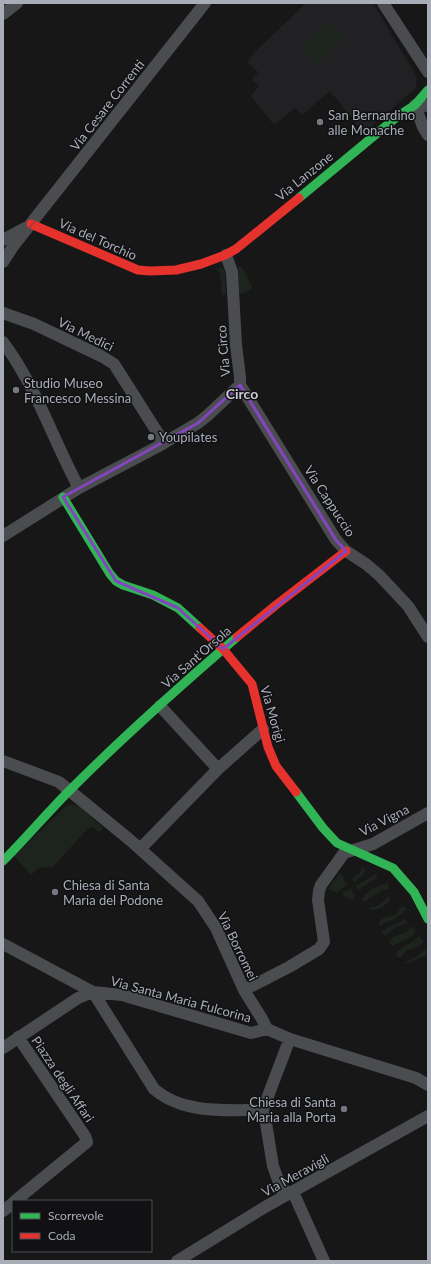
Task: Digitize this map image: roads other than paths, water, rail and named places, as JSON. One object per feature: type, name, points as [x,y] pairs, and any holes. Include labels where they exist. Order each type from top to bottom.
[{"type":"street","points":[[3,14],[17,3]]},
{"type":"street","name":"Via Cesare Correnti","points":[[3,262],[31,224],[205,3]]},
{"type":"street","points":[[384,4],[428,72]]},
{"type":"street","name":"Via Lanzone","points":[[226,255],[236,249],[398,116],[415,105],[428,90]]},
{"type":"street","points":[[426,131],[415,105],[428,106]]},
{"type":"street","points":[[3,240],[31,224]]},
{"type":"street","name":"Via del Torchio","points":[[31,224],[138,270],[150,272],[179,270],[226,255]]},
{"type":"street","name":"Via Circo","points":[[3,536],[78,488],[164,443],[198,423],[240,385],[232,272],[226,255]]},
{"type":"street","name":"Via Medici","points":[[3,313],[34,324],[101,356],[114,364],[164,443]]},
{"type":"street","points":[[3,342],[34,394],[78,488]]},
{"type":"street","name":"Via Cappuccio","points":[[240,385],[336,540],[346,551],[366,564],[379,575],[408,606],[428,637]]},
{"type":"street","name":"Via Morigi","points":[[63,497],[110,574],[116,581],[165,600],[178,608],[223,649],[252,684],[268,747],[285,778],[330,837],[337,843],[393,868],[414,892],[428,919]]},
{"type":"street","name":"Via Sant'Orsola","points":[[3,861],[70,790],[223,649],[287,595],[346,551]]},
{"type":"street","points":[[160,706],[218,769]]},
{"type":"street","points":[[140,849],[218,769],[263,729]]},
{"type":"street","name":"Via Borromei","points":[[3,762],[59,782],[140,849],[198,901],[216,928],[244,990],[267,1029]]},
{"type":"street","name":"Via Vigna","points":[[352,850],[372,844],[428,813]]},
{"type":"street","points":[[244,990],[289,967],[323,945],[324,937],[319,908],[319,891],[321,885],[344,853],[352,850]]},
{"type":"street","name":"Via Santa Maria Fulcorina","points":[[3,944],[93,992],[122,995],[251,1033],[267,1029]]},
{"type":"street","points":[[3,1048],[78,998],[93,992],[154,1089],[161,1095],[188,1106],[213,1110],[259,1110],[262,1112],[265,1117],[273,1166],[281,1188],[286,1192],[293,1192],[324,1261]]},
{"type":"street","points":[[267,1029],[290,1039],[422,1079],[428,1085]]},
{"type":"street","name":"Piazza degli Affari","points":[[16,1200],[87,1142],[85,1136],[18,1037]]},
{"type":"street","points":[[262,1112],[287,1046]]},
{"type":"street","name":"Via Meravigli","points":[[177,1261],[265,1207],[428,1116]]},
{"type":"street","points":[[3,1211],[12,1204]]},
{"type":"tram line","points":[[3,266],[16,245],[207,3]]},
{"type":"tram line","points":[[170,1261],[265,1204],[428,1114]]},
{"type":"place","name":"San Bernardino alle Monache","points":[[320,122]]},
{"type":"place","name":"Studio Museo Francesco Messina","points":[[16,390]]},
{"type":"place","name":"Youpilates","points":[[151,437]]},
{"type":"place","name":"Chiesa di Santa Maria del Podone","points":[[55,892]]},
{"type":"place","name":"Chiesa di Santa Maria alla Porta","points":[[344,1109]]},
{"type":"district","name":"Circo","points":[[242,393]]}]
